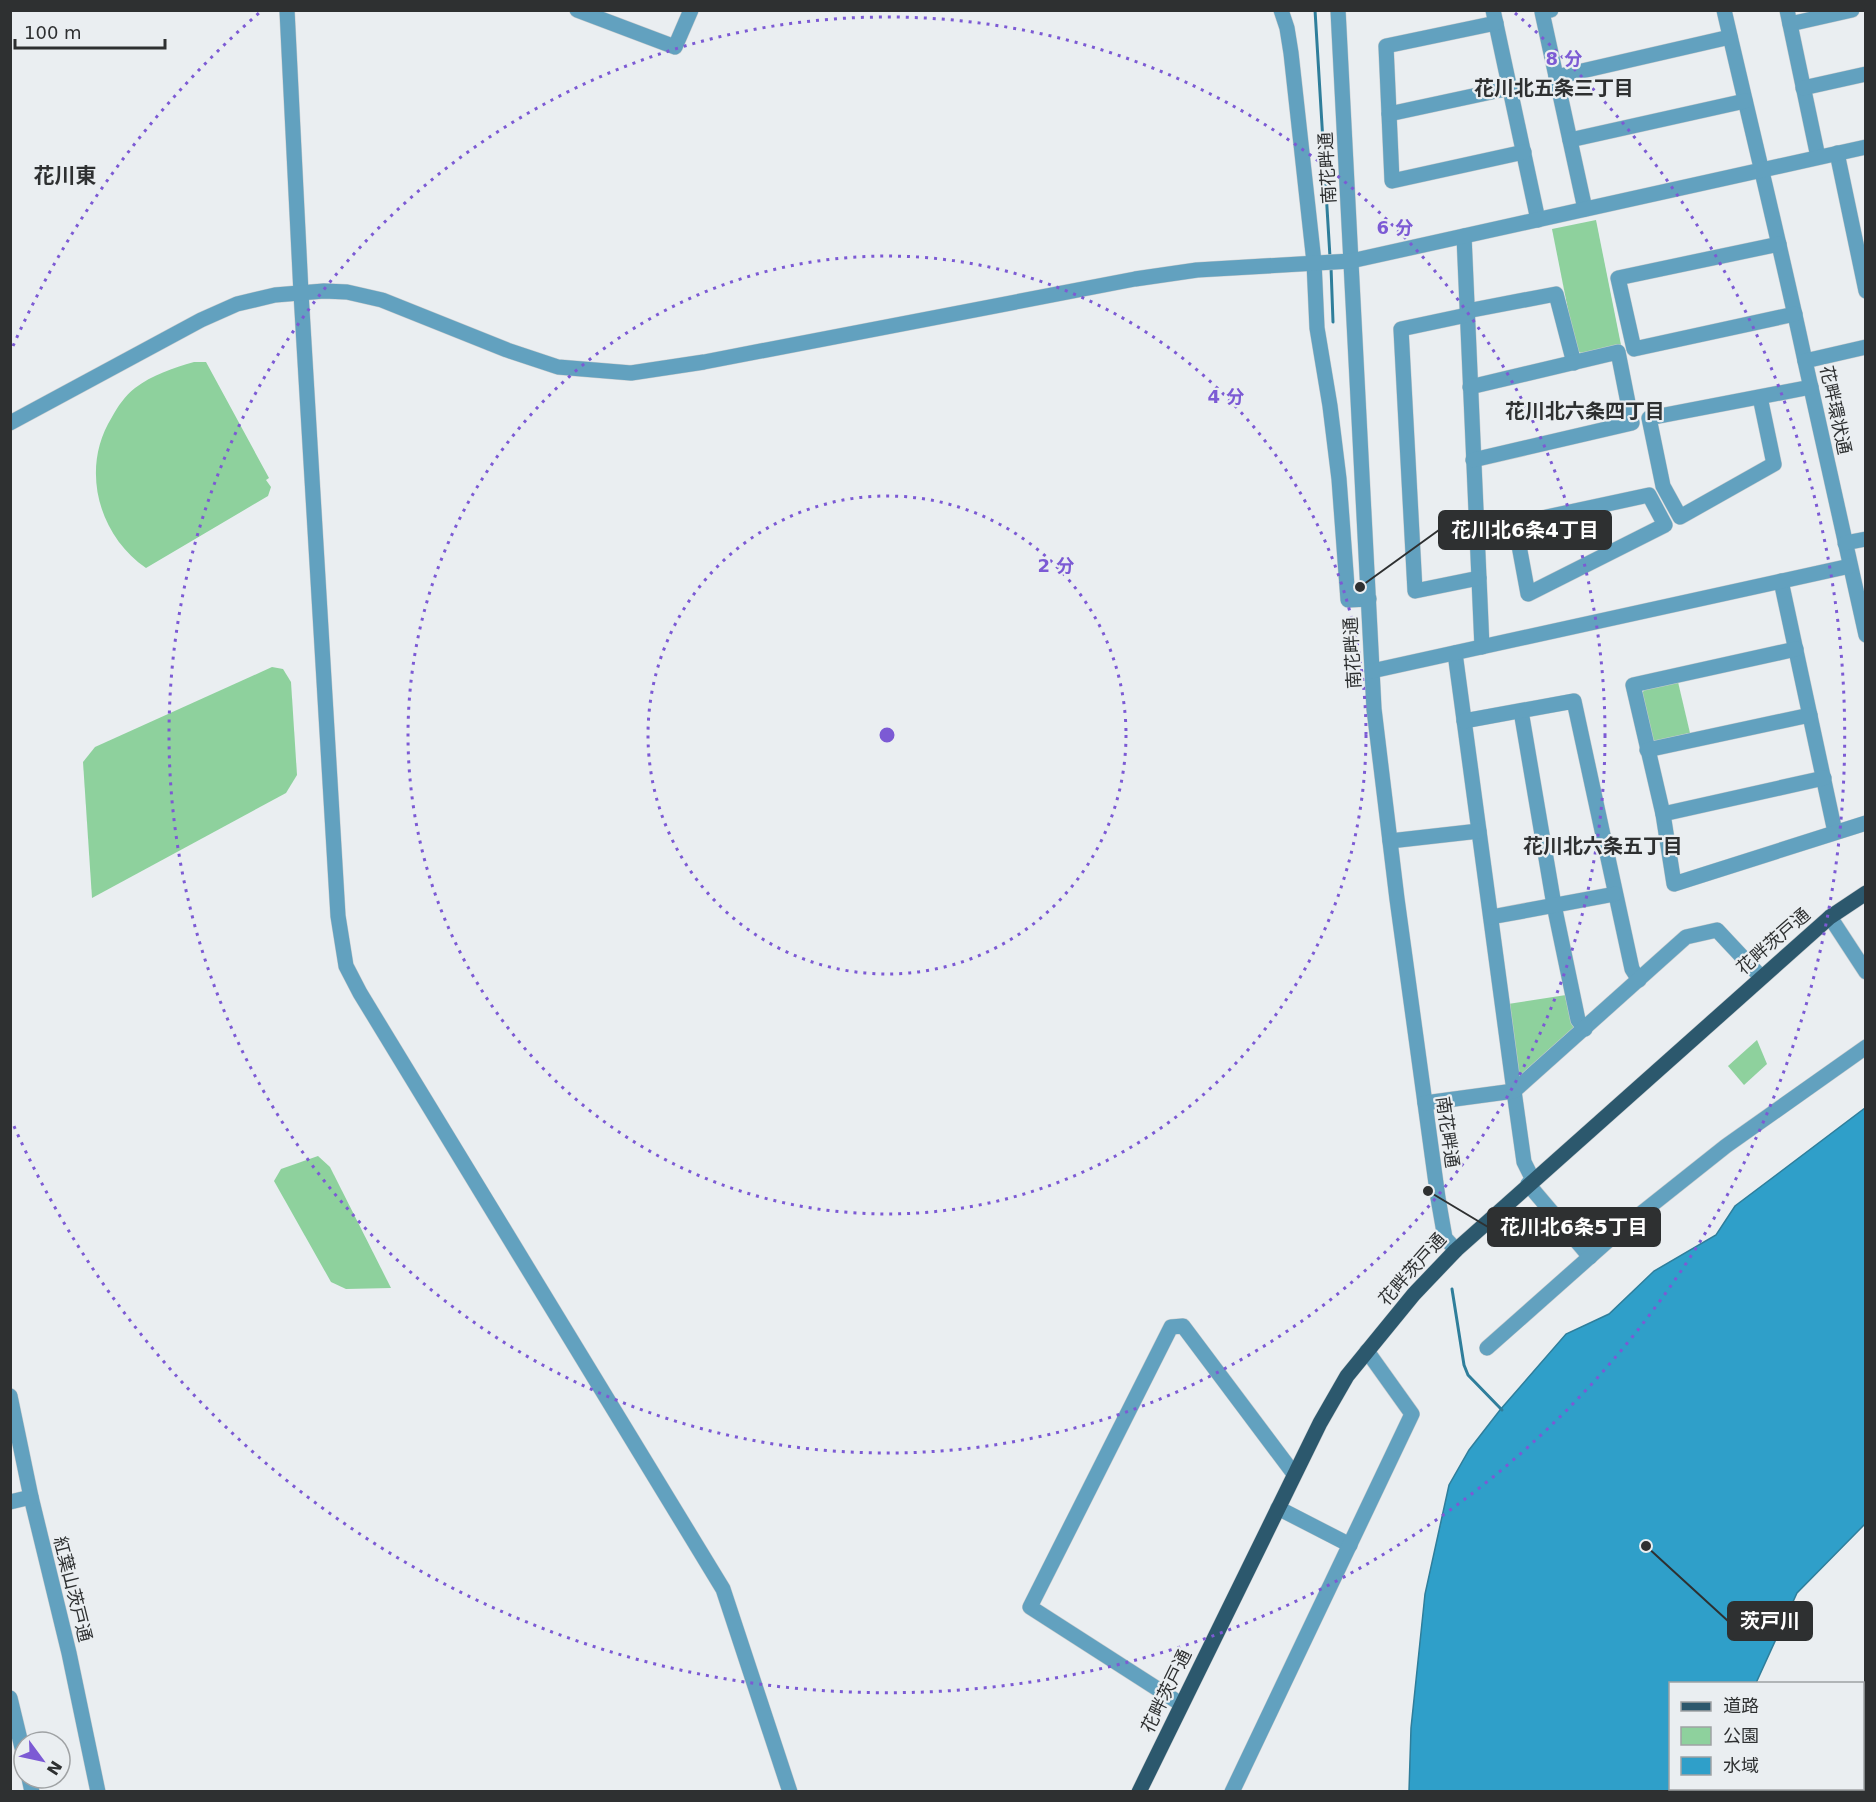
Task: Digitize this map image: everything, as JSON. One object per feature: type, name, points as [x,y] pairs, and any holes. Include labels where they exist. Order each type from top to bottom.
[{"type":"main road","name":"花畔茨戸通","points":[[1139,1791],[1294,1474],[1347,1376],[1367,1351],[1414,1294],[1456,1250],[1530,1182],[1830,916],[1866,893]]},
{"type":"street","points":[[287,10],[301,293],[338,916],[346,966],[360,993],[723,1588],[790,1791]]},
{"type":"street","points":[[578,10],[675,47],[691,10]]},
{"type":"street","points":[[1281,10],[1287,28],[1291,54],[1319,262],[1317,328],[1340,479],[1348,600],[1369,599]]},
{"type":"street","name":"南花畔通","points":[[1338,10],[1346,261],[1369,599],[1374,708],[1425,1103],[1445,1238],[1456,1250]]},
{"type":"street","points":[[1551,10],[1542,12],[1585,209]]},
{"type":"street","points":[[1724,10],[1805,361]]},
{"type":"street","points":[[1818,157],[1788,17],[1852,10]]},
{"type":"street","points":[[1524,152],[1392,181],[1386,46],[1494,16],[1524,152],[1538,220]]},
{"type":"street","points":[[1556,77],[1730,37]]},
{"type":"street","points":[[1803,88],[1866,74]]},
{"type":"street","points":[[1389,114],[1510,88]]},
{"type":"street","points":[[1570,140],[1745,101]]},
{"type":"street","points":[[10,423],[201,320],[237,304],[274,295],[347,292],[382,300],[507,350],[558,367],[631,373],[704,362],[1135,279],[1197,270],[1346,261],[1866,147]]},
{"type":"street","points":[[1837,153],[1858,219],[1865,285]]},
{"type":"street","points":[[1464,236],[1482,647]]},
{"type":"street","points":[[1779,244],[1618,278],[1634,349],[1795,314]]},
{"type":"street","points":[[1479,578],[1415,591],[1401,329],[1556,294],[1574,363]]},
{"type":"street","name":"花畔環状通","points":[[1866,347],[1805,361],[1866,635]]},
{"type":"street","points":[[1470,387],[1618,352],[1632,423],[1473,459]]},
{"type":"street","points":[[1760,397],[1774,464],[1680,517],[1663,486],[1649,418],[1810,387]]},
{"type":"street","points":[[1477,532],[1649,495],[1665,525],[1528,594],[1515,524]]},
{"type":"street","points":[[1845,543],[1866,539]]},
{"type":"street","points":[[1372,671],[1850,566]]},
{"type":"street","points":[[1781,581],[1835,832]]},
{"type":"street","points":[[1796,650],[1633,685],[1663,814],[1674,884],[1866,823]]},
{"type":"street","points":[[1455,653],[1524,1162],[1530,1182],[1590,1257]]},
{"type":"street","points":[[1464,721],[1574,701],[1632,969],[1639,980]]},
{"type":"street","points":[[1521,711],[1554,905],[1578,1020],[1585,1029]]},
{"type":"street","points":[[1647,750],[1810,715]]},
{"type":"street","points":[[1663,814],[1824,778]]},
{"type":"street","points":[[1390,841],[1479,831]]},
{"type":"street","points":[[1491,917],[1615,894]]},
{"type":"street","points":[[1830,916],[1866,972]]},
{"type":"street","points":[[1425,1103],[1514,1091],[1686,937],[1717,930],[1761,977]]},
{"type":"street","points":[[1487,1348],[1619,1231],[1726,1146],[1866,1047]]},
{"type":"street","points":[[1181,1704],[1030,1607],[1171,1327],[1183,1326],[1294,1474]]},
{"type":"street","points":[[1232,1791],[1412,1414],[1367,1351]]},
{"type":"street","name":"紅葉山茨戸通","points":[[10,1396],[15,1438],[69,1653],[98,1791]]},
{"type":"street","points":[[10,1502],[31,1497]]},
{"type":"street","points":[[1278,1508],[1350,1545]]},
{"type":"street","points":[[10,1698],[15,1730]]},
{"type":"green space","points":[[1596,220],[1621,345],[1581,353],[1576,350],[1552,229]]},
{"type":"green space","points":[[194,362],[206,362],[269,478],[266,480],[271,487],[268,496],[146,568],[129,554],[116,538],[106,519],[99,499],[96,478],[97,457],[102,437],[119,405],[128,394],[156,376]]},
{"type":"green space","points":[[272,667],[283,669],[291,682],[297,775],[286,793],[92,898],[83,762],[95,747]]},
{"type":"green space","points":[[1678,682],[1690,733],[1655,741],[1651,738],[1642,694],[1644,690]]},
{"type":"green space","points":[[1566,995],[1574,1030],[1524,1075],[1517,1072],[1508,1004]]},
{"type":"green space","points":[[1757,1040],[1767,1064],[1744,1085],[1728,1066]]},
{"type":"green space","points":[[318,1156],[330,1167],[391,1288],[346,1289],[331,1282],[274,1181],[281,1169]]},
{"type":"water","points":[[1865,1108],[1865,1524],[1797,1593],[1756,1682],[1669,1682],[1669,1790],[1714,1791],[1409,1791],[1411,1728],[1425,1594],[1449,1485],[1469,1450],[1500,1410],[1566,1334],[1609,1314],[1654,1271],[1716,1235],[1735,1206]]},
{"type":"waterway","points":[[1315,10],[1330,257]]},
{"type":"waterway","points":[[1331,267],[1333,322]]},
{"type":"waterway","points":[[1452,1289],[1464,1365],[1468,1375],[1502,1410]]},
{"type":"place","name":"花川北6条4丁目","points":[[1360,587]]},
{"type":"place","name":"花川北6条5丁目","points":[[1428,1191]]},
{"type":"place","name":"茨戸川","points":[[1646,1546]]},
{"type":"district","name":"花川北五条三丁目","points":[[1554,88]]},
{"type":"district","name":"花川東","points":[[65,176]]},
{"type":"district","name":"花川北六条四丁目","points":[[1585,411]]},
{"type":"district","name":"花川北六条五丁目","points":[[1603,846]]}]
